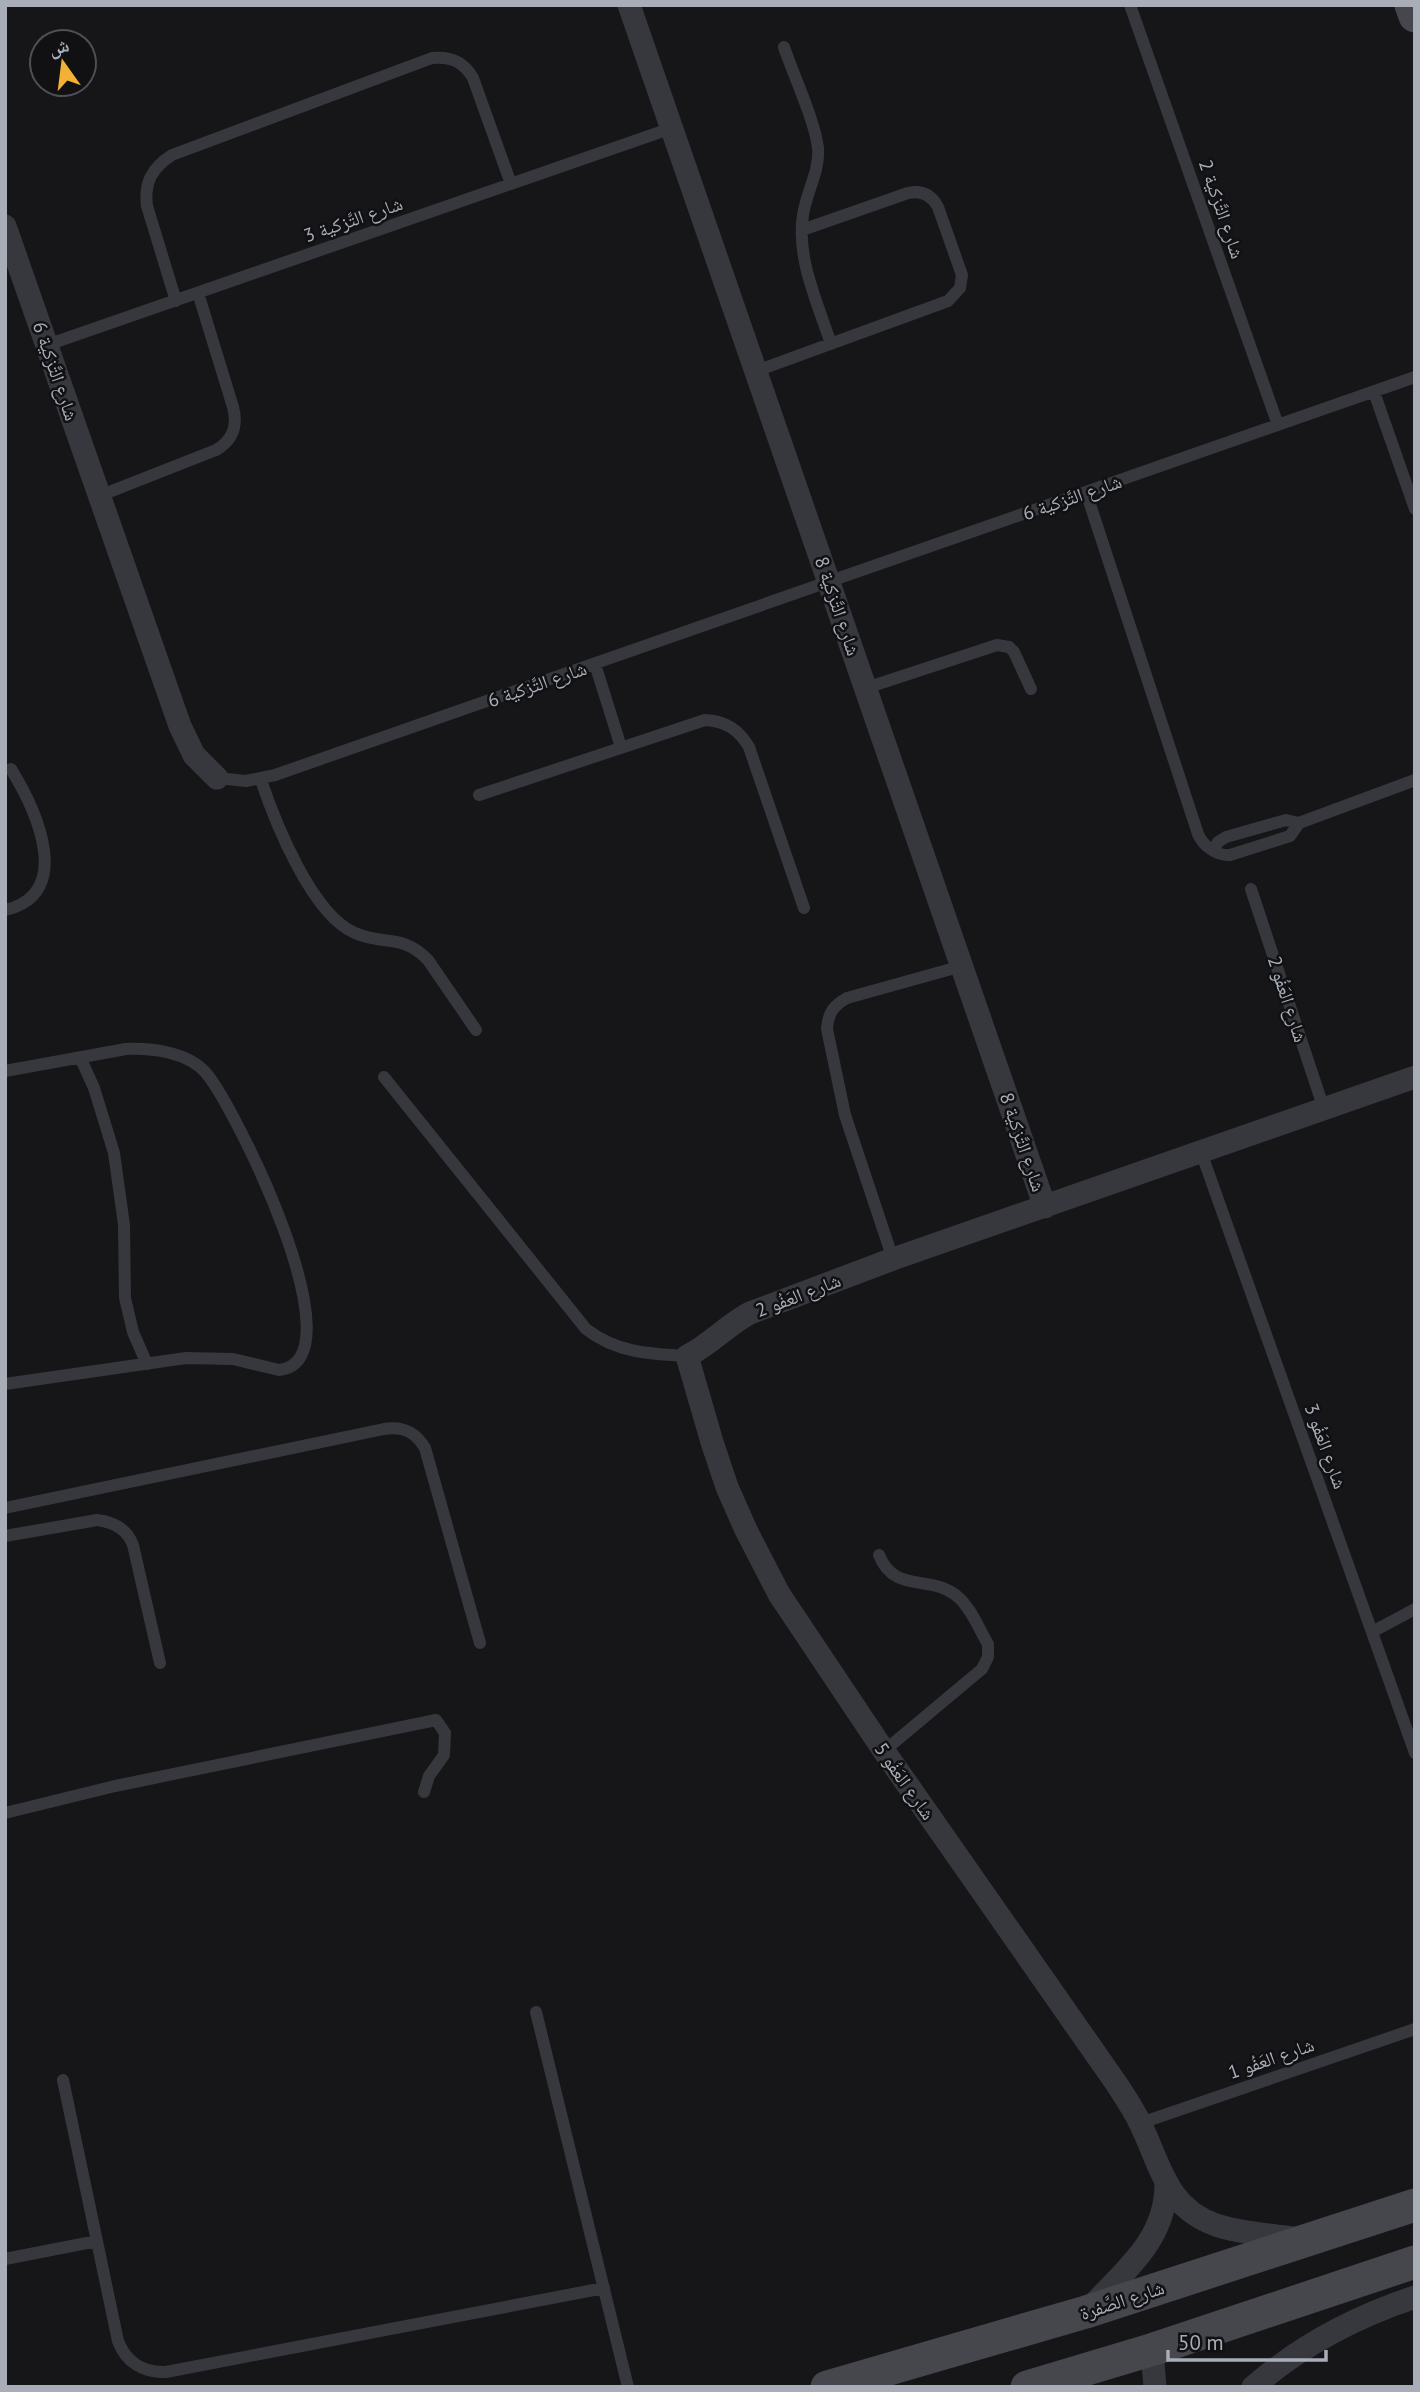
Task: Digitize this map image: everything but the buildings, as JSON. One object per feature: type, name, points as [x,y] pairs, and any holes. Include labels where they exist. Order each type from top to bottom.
[{"type":"street","name":"شارع التَّزكية 8","points":[[629,5],[1045,1207]]},
{"type":"street","points":[[1411,5],[1415,16]]},
{"type":"street","name":"شارع التَّزكية 6","points":[[5,226],[186,741],[194,755],[217,778]]},
{"type":"street","name":"شارع العَفُو 2","points":[[687,1356],[750,1314],[892,1259],[1415,1077]]},
{"type":"street","name":"شارع العَفُو 5","points":[[687,1356],[727,1487],[762,1563],[798,1625],[884,1751],[1098,2055],[1141,2123],[1166,2184],[1186,2208],[1214,2225],[1312,2240]]},
{"type":"street","points":[[1086,2312],[1152,2240],[1163,2213],[1166,2184]]},
{"type":"street","name":"شارع الصَّفرة","points":[[827,2387],[1086,2312],[1415,2205]]},
{"type":"street","points":[[1027,2387],[1154,2349],[1415,2262]]},
{"type":"street","points":[[1253,2387],[1289,2358],[1321,2338],[1355,2320],[1415,2297]]},
{"type":"street","points":[[1154,2349],[1155,2387]]},
{"type":"lane","name":"شارع التَّزكية 2","points":[[1130,5],[1278,425]]},
{"type":"lane","points":[[784,47],[816,137],[818,150],[815,171],[802,216],[802,230],[805,261],[831,344]]},
{"type":"lane","points":[[176,301],[146,206],[145,194],[153,171],[161,162],[172,155],[432,58],[452,59],[468,70],[473,78],[510,184]]},
{"type":"lane","name":"شارع التَّزكية 3","points":[[47,345],[672,128]]},
{"type":"lane","points":[[756,371],[948,301],[960,288],[962,275],[938,207],[934,200],[922,192],[908,193],[802,230]]},
{"type":"lane","points":[[99,496],[216,450],[230,439],[234,432],[235,415],[198,293]]},
{"type":"lane","name":"شارع التَّزكية 6","points":[[217,778],[261,780],[1415,377]]},
{"type":"lane","points":[[1374,392],[1415,509]]},
{"type":"lane","points":[[1086,492],[1198,834],[1204,845],[1214,850],[1218,842],[1226,837],[1286,820],[1299,824],[1415,780]]},
{"type":"lane","points":[[866,688],[996,645],[1009,647],[1014,652],[1031,689]]},
{"type":"lane","points":[[595,664],[621,747]]},
{"type":"lane","points":[[479,795],[705,720],[722,722],[737,731],[749,747],[804,908]]},
{"type":"lane","points":[[5,910],[22,905],[34,896],[39,888],[45,852],[37,821],[11,769]]},
{"type":"lane","points":[[261,780],[275,821],[290,852],[307,882],[335,921],[354,933],[399,941],[420,952],[476,1030]]},
{"type":"lane","name":"شارع العَفُو 2","points":[[1251,889],[1324,1109]]},
{"type":"lane","points":[[892,1259],[845,1115],[827,1021],[833,1008],[847,998],[962,966]]},
{"type":"lane","points":[[5,1071],[141,1049],[175,1055],[205,1072],[261,1172],[282,1223],[302,1286],[306,1329],[302,1356],[292,1367],[279,1370],[233,1359],[186,1358],[5,1384]]},
{"type":"lane","points":[[80,1057],[98,1099],[114,1153],[124,1225],[125,1298],[133,1332],[147,1364]]},
{"type":"lane","points":[[384,1077],[586,1329],[611,1345],[626,1350],[687,1356]]},
{"type":"lane","name":"شارع العَفُو 3","points":[[1201,1152],[1415,1753]]},
{"type":"lane","points":[[5,1508],[400,1428],[415,1435],[425,1448],[480,1643]]},
{"type":"lane","points":[[5,1536],[97,1520],[110,1522],[124,1530],[133,1545],[160,1663]]},
{"type":"lane","points":[[879,1555],[889,1572],[897,1578],[942,1587],[959,1598],[989,1650],[982,1669],[884,1751]]},
{"type":"lane","points":[[1372,1632],[1415,1609]]},
{"type":"lane","points":[[5,1813],[115,1786],[436,1720],[445,1733],[444,1755],[429,1776],[424,1792]]},
{"type":"lane","points":[[536,2012],[628,2387]]},
{"type":"lane","name":"شارع العَفُو 1","points":[[1141,2123],[1415,2029]]},
{"type":"lane","points":[[63,2080],[121,2348],[130,2361],[138,2366],[156,2372],[604,2288]]},
{"type":"lane","points":[[5,2259],[97,2241]]}]
